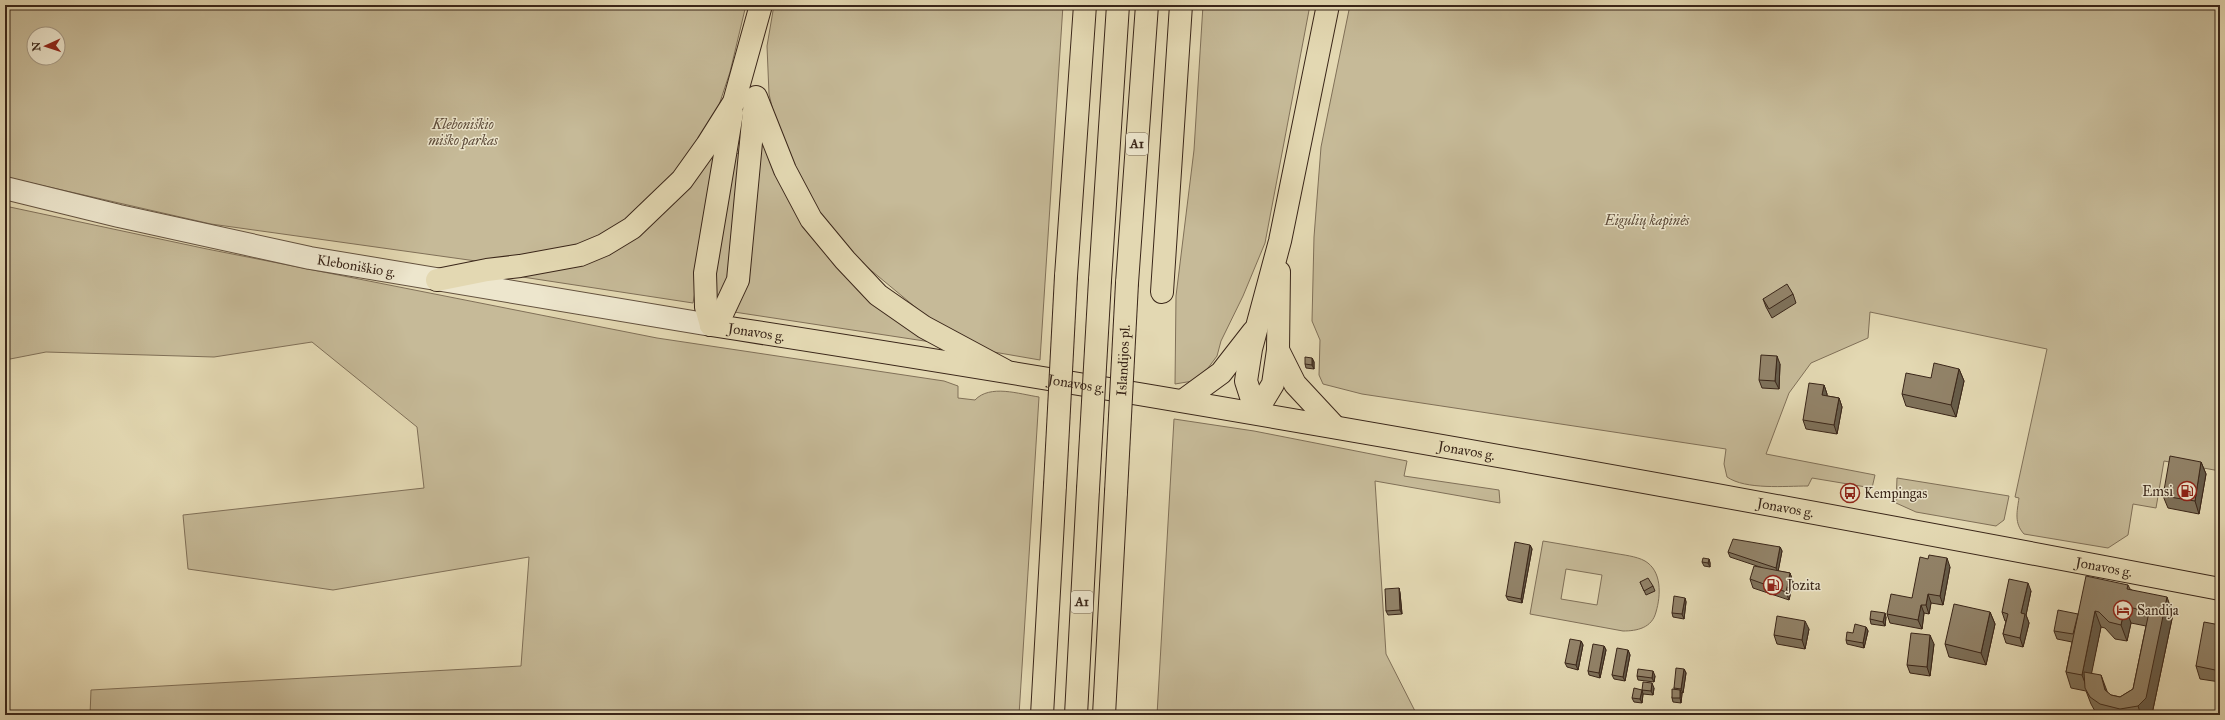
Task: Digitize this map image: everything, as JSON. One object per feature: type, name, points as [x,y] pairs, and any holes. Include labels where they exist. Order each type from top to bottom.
[{"type":"main road","points":[[711,325],[706,307],[705,273],[734,102],[754,35],[761,5]]},
{"type":"main road","points":[[1042,715],[1066,276],[1085,5]]},
{"type":"main road","name":"Islandijos pl.","points":[[1076,715],[1100,280],[1118,5]]},
{"type":"main road","name":"Islandijos pl.","points":[[1104,715],[1127,283],[1147,5]]},
{"type":"main road","points":[[1162,292],[1180,5]]},
{"type":"main road","points":[[1256,412],[1246,381],[1255,330],[1280,241],[1328,5]]},
{"type":"main road","points":[[711,325],[723,312],[738,280],[756,97],[754,35]]},
{"type":"main road","points":[[756,97],[785,170],[810,219],[845,260],[878,295],[924,327],[1004,370]]},
{"type":"main road","points":[[437,280],[580,255],[604,245],[632,228],[682,180],[707,145],[734,102]]},
{"type":"main road","points":[[1256,412],[1273,384],[1278,350],[1280,241]]},
{"type":"main road","name":"Jonavos g.","points":[[711,325],[1004,370],[1256,412],[1675,487],[2220,588]]},
{"type":"main road","points":[[1184,400],[1221,373],[1255,330]]},
{"type":"main road","points":[[1278,350],[1295,384],[1335,427]]},
{"type":"street","name":"Kleboniškio g.","points":[[5,188],[119,216],[303,257],[711,325]]},
{"type":"green space","name":"Kleboniškio miško parkas","points":[[5,5],[746,5],[730,72],[714,120],[657,197],[604,238],[569,251],[476,261],[211,224],[5,177]]},
{"type":"green space","points":[[774,5],[1063,5],[1040,360],[982,350],[926,316],[849,252],[818,216],[779,136],[769,94],[767,46]]},
{"type":"green space","points":[[1203,5],[1310,5],[1265,243],[1243,296],[1221,341],[1217,356],[1208,368],[1193,381],[1175,384],[1176,296],[1194,150]]},
{"type":"green space","name":"Eigulių kapinės","points":[[1350,5],[2220,5],[2220,471],[2164,461],[2156,508],[2133,504],[2128,535],[2108,548],[2024,534],[2017,521],[2019,498],[2015,497],[2047,349],[1870,312],[1868,338],[1811,363],[1789,393],[1766,454],[1875,475],[1872,488],[1812,478],[1808,486],[1777,487],[1744,484],[1727,477],[1724,464],[1726,449],[1362,394],[1323,384],[1319,375],[1320,340],[1312,321],[1314,237],[1321,147]]},
{"type":"green space","points":[[758,128],[801,215],[821,247],[832,261],[866,295],[931,342],[734,312]]},
{"type":"green space","points":[[717,145],[721,146],[693,303],[516,276],[605,252]]},
{"type":"green space","points":[[741,153],[728,288],[716,304],[711,279],[736,154]]},
{"type":"green space","points":[[5,206],[207,249],[657,338],[944,381],[958,386],[958,398],[975,400],[981,395],[997,391],[1014,392],[1039,397],[1019,715],[90,715],[91,690],[521,666],[529,557],[333,590],[188,569],[183,515],[424,488],[417,427],[312,342],[214,357],[46,352],[5,360]]},
{"type":"green space","points":[[1174,419],[1254,431],[1407,461],[1404,476],[1499,490],[1500,503],[1375,481],[1386,654],[1417,715],[1157,715]]},
{"type":"green space","points":[[1897,478],[2009,496],[2004,520],[1996,526],[1916,512],[1896,503]]},
{"type":"green space","points":[[1543,541],[1638,558],[1651,565],[1655,571],[1659,584],[1658,605],[1654,617],[1651,622],[1639,629],[1623,631],[1530,614]],"holes":[[[1566,569],[1602,575],[1597,605],[1561,599]]]},
{"type":"building","points":[[1787,284],[1793,294],[1769,309],[1763,299]]},
{"type":"building","points":[[1761,355],[1777,356],[1775,381],[1759,380]]},
{"type":"building","points":[[1305,357],[1312,358],[1312,365],[1305,364]]},
{"type":"building","points":[[1934,363],[1959,369],[1951,405],[1902,394],[1906,373],[1931,378]]},
{"type":"building","points":[[1809,383],[1824,385],[1822,395],[1839,398],[1834,425],[1803,420]]},
{"type":"building","points":[[2170,456],[2201,462],[2195,501],[2163,496]]},
{"type":"building","points":[[2220,497],[2220,510],[2218,510]]},
{"type":"building","points":[[1733,539],[1780,547],[1776,568],[1728,552]]},
{"type":"building","points":[[1515,542],[1530,545],[1521,599],[1506,596]]},
{"type":"building","points":[[1929,555],[1947,558],[1940,596],[1928,594],[1926,605],[1921,605],[1918,620],[1887,614],[1891,594],[1912,598],[1920,557],[1928,559]]},
{"type":"building","points":[[1703,558],[1709,559],[1708,563],[1702,562]]},
{"type":"building","points":[[1754,566],[1790,573],[1786,592],[1750,579]]},
{"type":"building","points":[[2086,576],[2128,585],[2127,589],[2167,597],[2146,698],[2138,706],[2120,709],[2100,704],[2090,697],[2085,688],[2084,672],[2101,675],[2105,690],[2111,695],[2120,697],[2133,689],[2149,612],[2125,606],[2121,625],[2109,622],[2099,612],[2095,611],[2082,675],[2066,672]]},
{"type":"building","points":[[1648,578],[1653,586],[1644,591],[1640,582]]},
{"type":"building","points":[[2009,579],[2028,583],[2021,613],[2025,614],[2020,638],[2003,634],[2008,614],[2002,612]]},
{"type":"building","points":[[1399,588],[1400,610],[1386,611],[1385,589]]},
{"type":"building","points":[[1674,596],[1685,598],[1682,614],[1672,613]]},
{"type":"building","points":[[1954,604],[1990,612],[1981,653],[1945,644]]},
{"type":"building","points":[[2058,610],[2078,614],[2073,634],[2054,631]]},
{"type":"building","points":[[1871,611],[1885,613],[1883,622],[1870,619]]},
{"type":"building","points":[[1777,616],[1805,621],[1802,640],[1774,635]]},
{"type":"building","points":[[2204,622],[2220,625],[2220,671],[2196,666]]},
{"type":"building","points":[[1855,624],[1866,627],[1863,643],[1846,640],[1847,632],[1853,633]]},
{"type":"building","points":[[1911,633],[1930,635],[1927,667],[1907,665]]},
{"type":"building","points":[[1570,639],[1581,641],[1576,665],[1565,663]]},
{"type":"building","points":[[1593,644],[1604,646],[1599,673],[1588,671]]},
{"type":"building","points":[[1617,648],[1628,650],[1623,677],[1612,675]]},
{"type":"building","points":[[1676,668],[1684,669],[1681,689],[1674,688]]},
{"type":"building","points":[[1638,669],[1653,671],[1652,678],[1637,676]]},
{"type":"building","points":[[1643,682],[1652,683],[1651,691],[1642,690]]},
{"type":"building","points":[[1634,688],[1642,690],[1640,699],[1632,698]]},
{"type":"building","points":[[1672,689],[1680,690],[1680,698],[1672,698]]},
{"type":"place","name":"Emsi","points":[[2187,491]]},
{"type":"place","name":"Kempingas","points":[[1850,493]]},
{"type":"place","name":"Jozita","points":[[1773,585]]},
{"type":"place","name":"Sandija","points":[[2123,610]]}]
